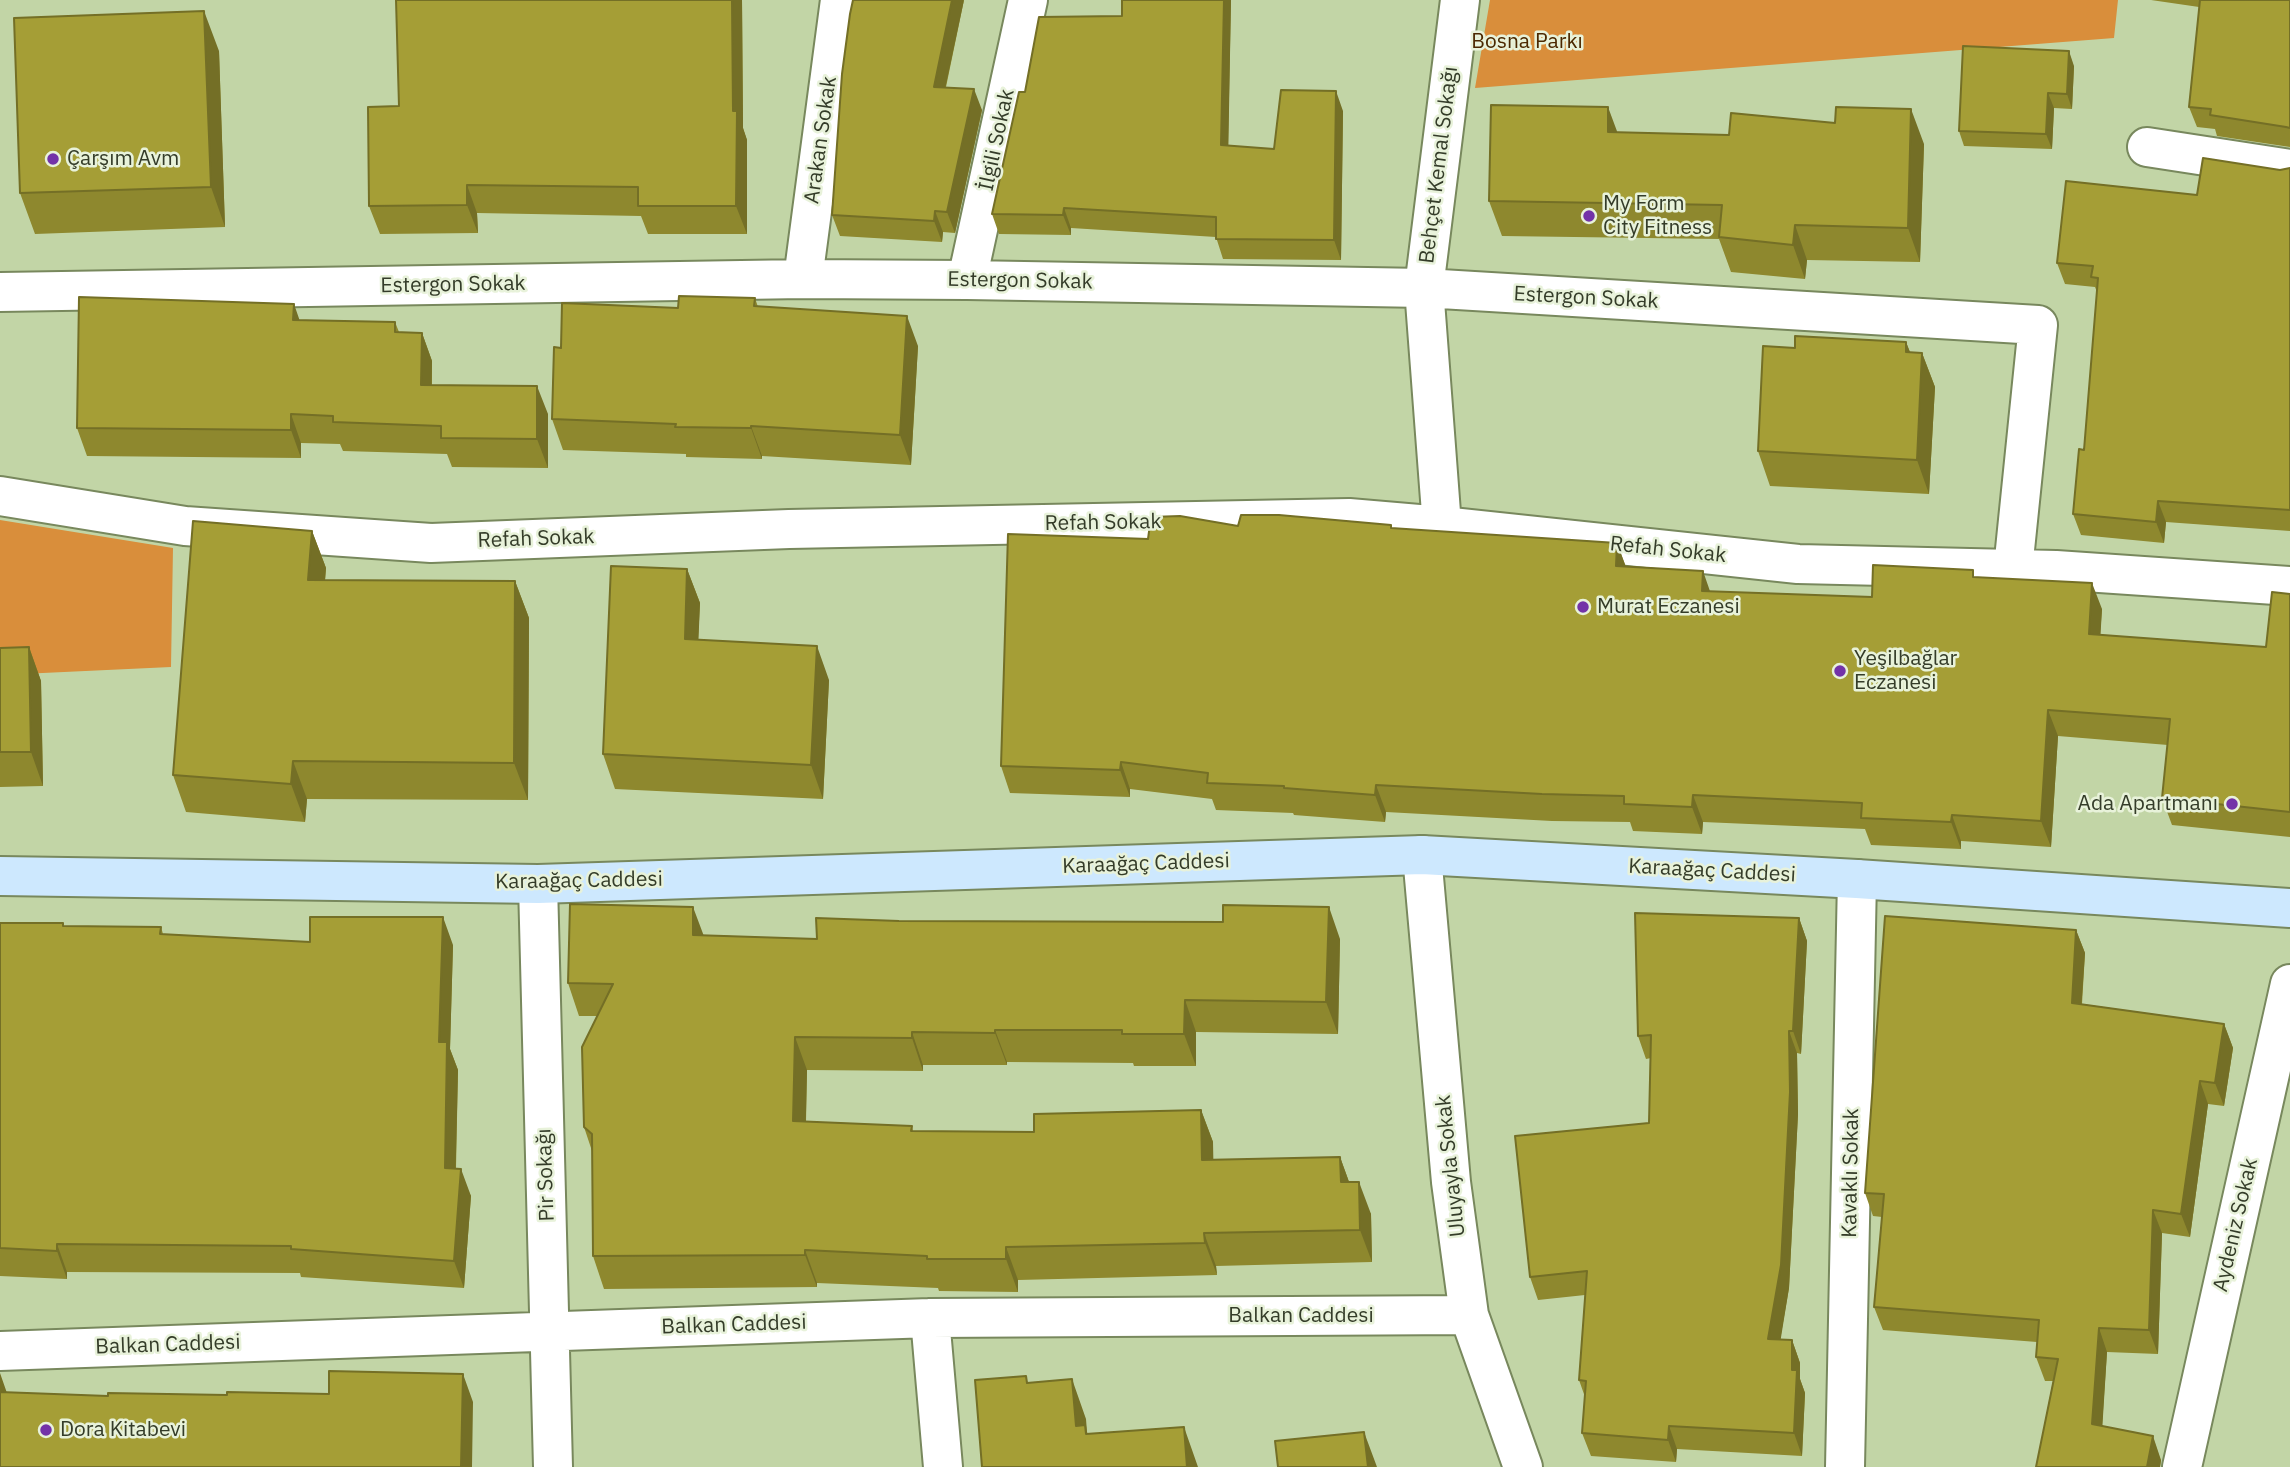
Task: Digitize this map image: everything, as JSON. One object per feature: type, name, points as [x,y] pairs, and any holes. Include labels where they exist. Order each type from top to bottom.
[{"type":"street","name":"Arakan Sokak","points":[[803,279],[840,0]]},
{"type":"street","name":"İlgili Sokak","points":[[967,280],[1028,0]]},
{"type":"street","name":"Behçet Kemal Sokağı","points":[[1442,526],[1424,288],[1460,0]]},
{"type":"street","points":[[2147,147],[2290,169]]},
{"type":"street","name":"Estergon Sokak","points":[[0,292],[803,279],[967,280],[1424,288],[2038,325],[2013,569]]},
{"type":"street","name":"Refah Sokak","points":[[0,496],[185,526],[431,543],[789,530],[1349,518],[1798,564],[2013,569],[2290,586]]},
{"type":"street","name":"Karaağaç Caddesi","points":[[0,876],[538,884],[1422,855],[1857,879],[2290,908]]},
{"type":"street","name":"Uluyayla Sokak","points":[[1422,855],[1451,1182],[1469,1315],[1523,1467]]},
{"type":"street","name":"Kavaklı Sokak","points":[[1845,1467],[1857,879]]},
{"type":"street","name":"Pir Sokağı","points":[[538,884],[553,1467]]},
{"type":"street","name":"Aydeniz Sokak","points":[[2182,1467],[2290,984]]},
{"type":"street","name":"Balkan Caddesi","points":[[0,1351],[930,1318],[1469,1315]]},
{"type":"street","points":[[930,1318],[943,1467]]},
{"type":"green space","name":"Bosna Parkı","points":[[1490,0],[2118,0],[2114,38],[1475,88]]},
{"type":"green space","points":[[0,520],[173,548],[171,667],[0,675]]},
{"type":"building","points":[[396,0],[732,0],[733,111],[737,111],[736,206],[638,206],[638,187],[467,185],[467,205],[369,206],[368,107],[399,106]]},
{"type":"building","points":[[853,0],[952,0],[934,87],[974,89],[947,212],[935,211],[934,221],[832,215],[842,74]]},
{"type":"building","points":[[1122,0],[1224,0],[1221,145],[1274,149],[1281,90],[1336,91],[1334,240],[1216,239],[1216,217],[1064,208],[1063,215],[992,214],[1019,92],[1025,92],[1039,17],[1122,16]]},
{"type":"building","points":[[2200,0],[2290,0],[2290,128],[2210,115],[2211,109],[2189,107]]},
{"type":"building","points":[[204,11],[211,187],[20,193],[14,18]]},
{"type":"building","points":[[1963,46],[2069,51],[2067,94],[2048,93],[2046,134],[1959,131]]},
{"type":"building","points":[[1491,105],[1608,107],[1608,132],[1729,135],[1731,113],[1835,123],[1836,107],[1911,109],[1908,228],[1795,225],[1793,245],[1719,237],[1722,205],[1489,201]]},
{"type":"building","points":[[2203,158],[2280,170],[2290,168],[2290,510],[2158,501],[2156,522],[2073,514],[2079,449],[2084,450],[2098,278],[2091,277],[2093,266],[2057,263],[2066,181],[2197,195]]},
{"type":"building","points":[[679,296],[755,298],[754,306],[907,316],[900,435],[751,426],[675,427],[676,424],[552,419],[554,347],[561,348],[562,303],[678,308]]},
{"type":"building","points":[[79,297],[294,304],[293,320],[395,322],[395,332],[422,333],[421,385],[537,386],[537,439],[441,438],[441,426],[333,422],[333,416],[291,414],[291,430],[77,428]]},
{"type":"building","points":[[1795,336],[1906,342],[1906,352],[1922,353],[1917,460],[1758,451],[1763,346],[1795,348]]},
{"type":"building","points":[[1241,515],[1279,515],[1391,525],[1391,528],[1617,543],[1616,566],[1703,571],[1702,591],[1872,597],[1873,565],[1973,570],[1973,577],[2092,583],[2089,634],[2266,647],[2272,592],[2290,594],[2290,812],[2162,798],[2170,719],[2048,710],[2041,821],[1952,815],[1951,822],[1861,818],[1862,803],[1693,795],[1692,807],[1624,804],[1624,796],[1376,785],[1375,795],[1284,786],[1207,783],[1208,773],[1121,762],[1120,770],[1001,766],[1008,534],[1148,539],[1151,517],[1180,516],[1238,526]]},
{"type":"building","points":[[193,521],[312,531],[308,580],[515,581],[514,763],[293,761],[291,784],[173,775]]},
{"type":"building","points":[[611,566],[687,569],[685,639],[817,646],[811,765],[603,754]]},
{"type":"building","points":[[29,647],[31,752],[0,752],[0,648]]},
{"type":"building","points":[[570,904],[693,907],[693,935],[817,939],[816,918],[899,921],[1223,922],[1223,905],[1329,907],[1326,1002],[1185,1000],[1184,1034],[1122,1034],[1122,1030],[995,1030],[995,1033],[912,1032],[912,1038],[795,1037],[793,1121],[912,1126],[911,1131],[1034,1132],[1034,1114],[1201,1110],[1202,1160],[1340,1157],[1341,1182],[1359,1182],[1360,1230],[1204,1233],[1205,1243],[1006,1247],[1006,1259],[927,1259],[927,1256],[805,1250],[805,1255],[593,1256],[592,1134],[584,1127],[582,1047],[613,984],[568,983]]},
{"type":"building","points":[[1635,913],[1799,918],[1793,1031],[1789,1031],[1790,1092],[1781,1265],[1768,1339],[1792,1340],[1792,1370],[1797,1370],[1794,1433],[1669,1426],[1668,1440],[1582,1433],[1586,1381],[1579,1380],[1587,1271],[1530,1277],[1515,1136],[1649,1123],[1651,1035],[1638,1036]]},
{"type":"building","points":[[1885,916],[2076,930],[2072,1003],[2224,1024],[2215,1083],[2200,1081],[2181,1214],[2153,1210],[2149,1330],[2099,1328],[2092,1424],[2153,1436],[2147,1467],[2036,1467],[2058,1359],[2036,1357],[2039,1320],[1874,1307],[1884,1194],[1865,1193]]},
{"type":"building","points":[[310,917],[443,917],[439,1042],[447,1042],[445,1168],[461,1169],[454,1261],[291,1249],[291,1246],[57,1244],[57,1251],[0,1248],[0,923],[161,927],[160,934],[310,942]]},
{"type":"building","points":[[329,1371],[463,1374],[461,1467],[0,1467],[0,1392],[108,1396],[108,1393],[329,1394]]},
{"type":"building","points":[[1026,1376],[1027,1383],[1072,1379],[1076,1426],[1085,1425],[1086,1434],[1184,1427],[1187,1467],[982,1467],[975,1380]]},
{"type":"building","points":[[1364,1432],[1368,1467],[1278,1467],[1275,1441]]},
{"type":"place","name":"Çarşım Avm","points":[[53,159]]},
{"type":"place","name":"My Form City Fitness","points":[[1589,216]]},
{"type":"place","name":"Murat Eczanesi","points":[[1583,607]]},
{"type":"place","name":"Yeşilbağlar Eczanesi","points":[[1840,671]]},
{"type":"place","name":"Ada Apartmanı","points":[[2232,804]]},
{"type":"place","name":"Dora Kitabevi","points":[[46,1430]]}]
